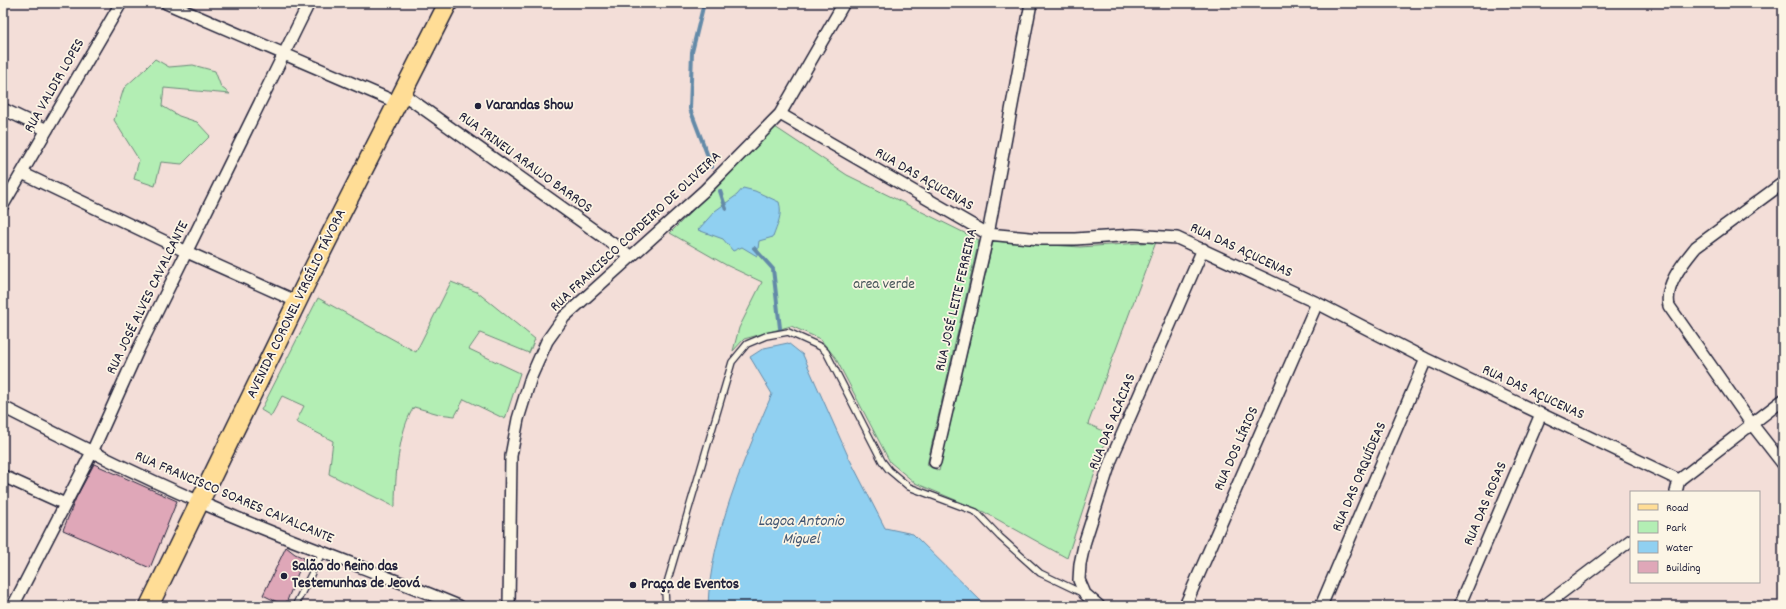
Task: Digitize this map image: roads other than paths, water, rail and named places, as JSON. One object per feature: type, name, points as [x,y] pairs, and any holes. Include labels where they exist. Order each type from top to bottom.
[{"type":"main road","name":"AVENIDA CORONEL VIRGÍLIO TÁVORA","points":[[149,606],[315,265],[448,3]]},
{"type":"street","name":"RUA VALDIR LOPES","points":[[3,205],[121,3]]},
{"type":"street","name":"RUA IRINEU ARAUJO BARROS","points":[[166,3],[285,53],[400,98],[630,256]]},
{"type":"street","name":"RUA JOSÉ ALVES CAVALCANTE","points":[[13,606],[92,452],[138,350],[309,3]]},
{"type":"street","name":"RUA FRANCISCO CORDEIRO DE OLIVEIRA","points":[[509,606],[511,456],[518,419],[531,376],[547,340],[564,317],[705,190],[780,114],[844,3]]},
{"type":"street","name":"RUA JOSÉ LEITE FERREIRA","points":[[935,462],[988,234],[1031,3]]},
{"type":"street","points":[[3,110],[47,130]]},
{"type":"street","name":"RUA DAS AÇUCENAS","points":[[780,114],[988,234],[1040,239],[1075,240],[1116,236],[1165,236],[1177,238],[1203,249],[1426,359],[1679,480]]},
{"type":"street","points":[[22,173],[187,252],[298,302]]},
{"type":"street","points":[[1783,183],[1696,247],[1687,258],[1673,282],[1669,293],[1669,306],[1751,423],[1783,464]]},
{"type":"street","name":"RUA DAS ACÁCIAS","points":[[1085,594],[1079,580],[1080,564],[1085,541],[1111,460],[1203,249]]},
{"type":"street","name":"RUA DOS LÍRIOS","points":[[1185,606],[1317,304]]},
{"type":"street","name":"RUA DAS ORQUÍDEAS","points":[[1321,606],[1426,359]]},
{"type":"street","points":[[1676,491],[1679,480],[1751,423],[1783,400]]},
{"type":"street","name":"RUA FRANCISCO SOARES CAVALCANTE","points":[[3,407],[92,452],[200,502],[322,553],[459,606]]},
{"type":"street","name":"RUA DAS ROSAS","points":[[1459,606],[1541,414]]},
{"type":"street","points":[[3,476],[65,504]]},
{"type":"street","points":[[1544,606],[1630,541]]},
{"type":"street","points":[[1085,594],[1099,606]]},
{"type":"lane","points":[[666,606],[665,592],[667,583],[732,362],[747,344],[766,336],[788,332],[821,347],[826,352],[882,460],[889,470],[909,487],[976,512],[1000,537],[1040,573],[1085,594]]},
{"type":"lane","points":[[295,606],[322,553]]},
{"type":"water","points":[[743,188],[755,191],[779,202],[780,206],[779,220],[773,237],[759,241],[757,256],[742,247],[733,251],[723,239],[698,230],[715,211],[737,195]]},
{"type":"water","name":"Lagoa Antonio Miguel","points":[[788,343],[803,355],[848,456],[885,528],[913,534],[986,606],[708,606],[710,580],[722,525],[740,471],[772,394],[750,357],[764,348]]},
{"type":"waterway","points":[[704,3],[692,52],[690,109],[712,167]]},
{"type":"waterway","points":[[720,191],[726,209]]},
{"type":"waterway","points":[[754,248],[773,269],[780,328]]},
{"type":"place","name":"Varandas Show","points":[[478,106]]},
{"type":"place","name":"Salão do Reino das Testemunhas de Jeová","points":[[284,576]]},
{"type":"place","name":"Praça de Eventos","points":[[633,585]]},
{"type":"park label","name":"area verde","points":[[884,285]]}]
